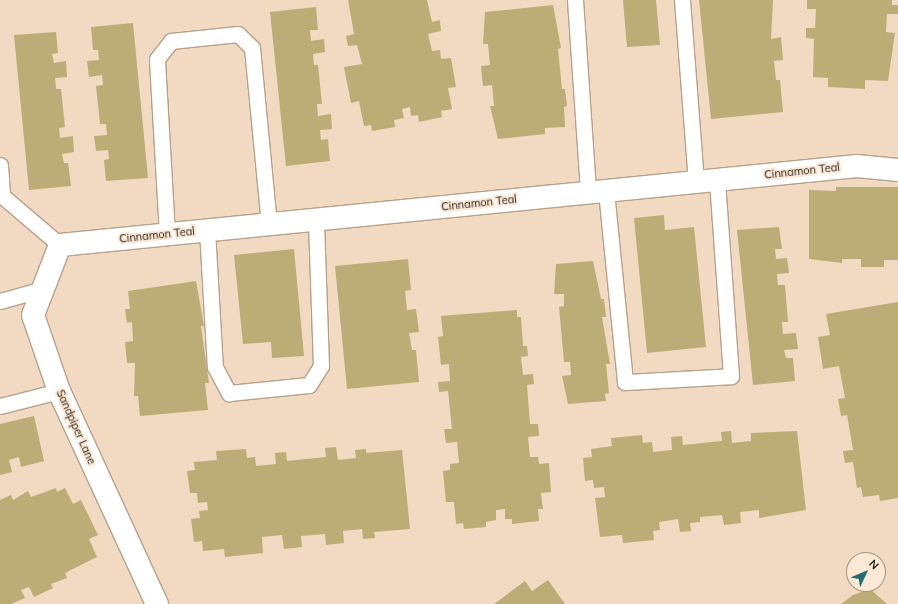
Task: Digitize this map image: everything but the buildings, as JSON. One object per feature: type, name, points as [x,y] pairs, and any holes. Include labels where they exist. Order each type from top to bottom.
[{"type":"street","name":"Cinnamon Teal","points":[[60,245],[858,166],[898,170]]},
{"type":"street","name":"Sandpiper Lane","points":[[60,245],[33,315],[59,391],[157,604]]},
{"type":"lane","points":[[575,0],[597,192],[626,382],[731,376],[717,180]]},
{"type":"lane","points":[[682,0],[696,182]]},
{"type":"lane","points":[[167,234],[157,59],[171,41],[238,34],[252,48],[269,224]]},
{"type":"lane","points":[[0,165],[1,194],[60,245]]},
{"type":"lane","points":[[207,230],[215,367],[229,393],[309,385],[321,366],[316,220]]},
{"type":"lane","points":[[0,301],[43,289]]},
{"type":"lane","points":[[0,406],[59,391]]}]
